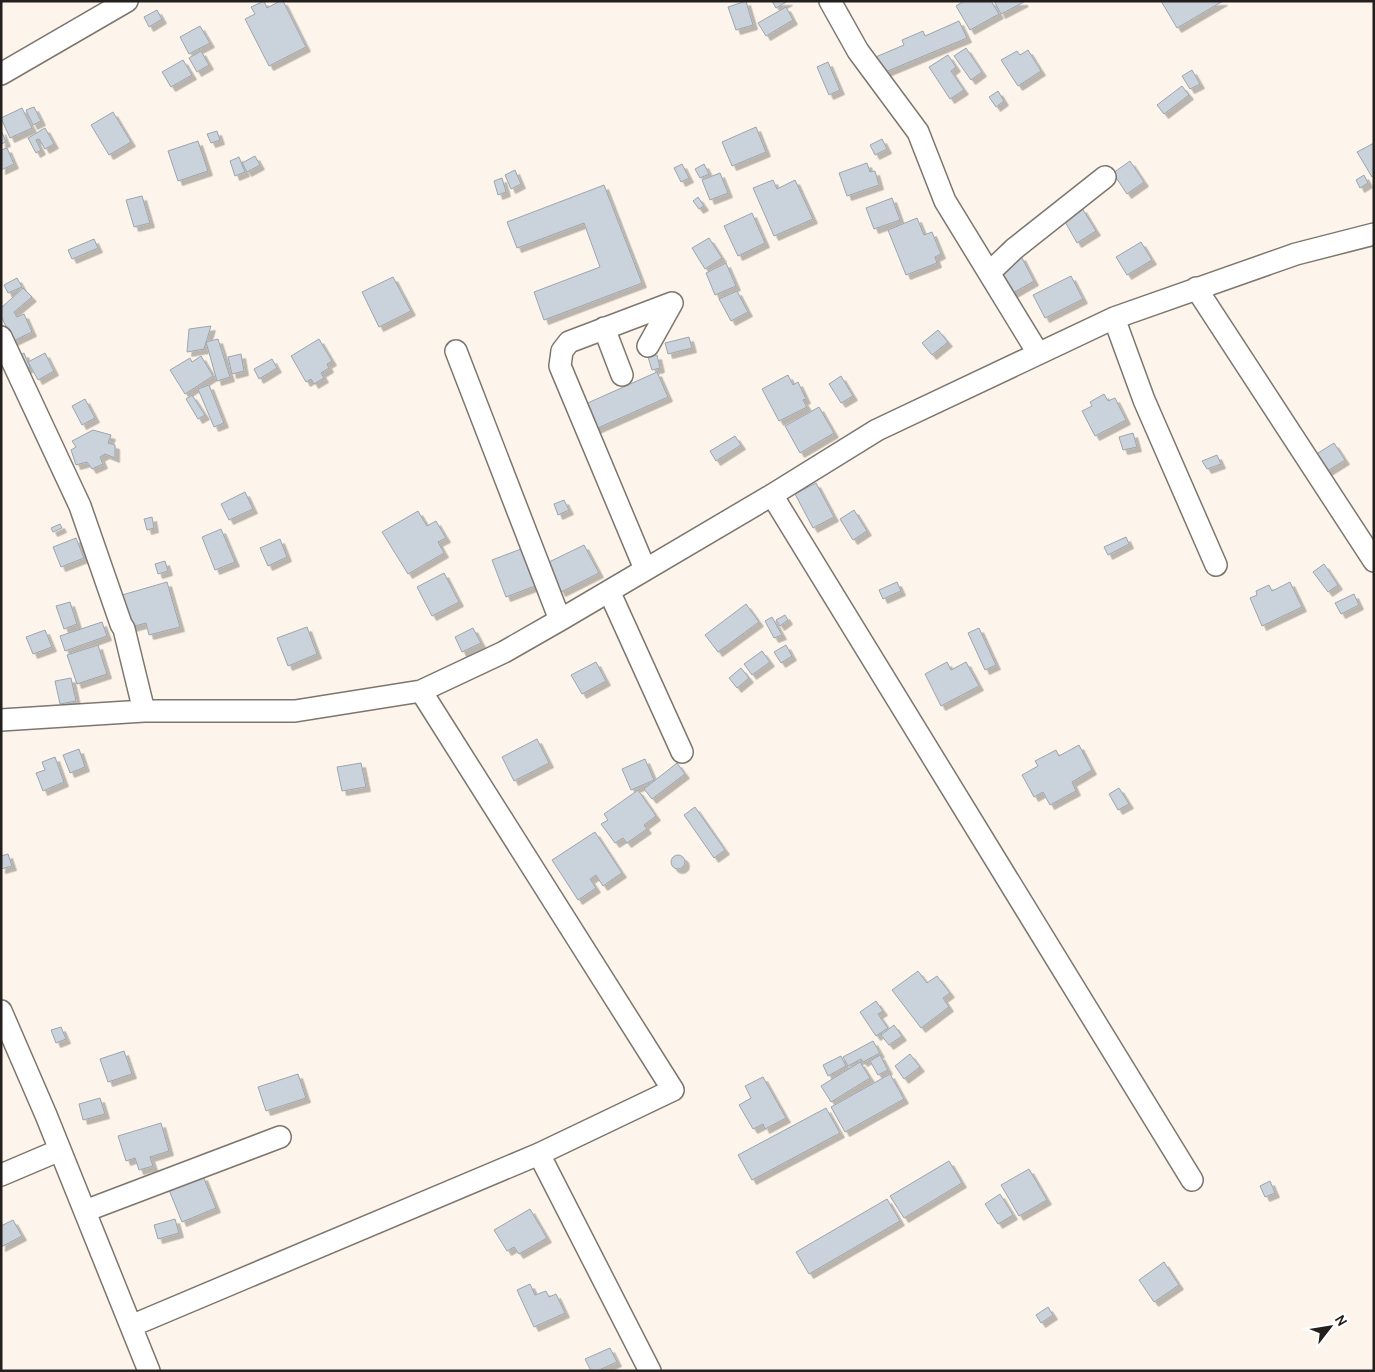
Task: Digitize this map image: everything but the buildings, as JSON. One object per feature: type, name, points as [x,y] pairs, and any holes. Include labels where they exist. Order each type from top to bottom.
[{"type":"street","points":[[1,74],[127,1]]},
{"type":"street","points":[[830,1],[858,51],[918,132],[945,201],[1038,353]]},
{"type":"street","points":[[990,272],[1014,249],[1105,177]]},
{"type":"street","points":[[1,720],[144,711],[295,711],[421,691],[504,652],[560,620],[772,495],[877,430],[1114,318],[1296,254],[1374,234]]},
{"type":"street","points":[[1196,288],[1374,561]]},
{"type":"street","points":[[645,569],[560,366],[562,351],[569,342],[672,303],[648,346]]},
{"type":"street","points":[[1114,318],[1144,400],[1216,565]]},
{"type":"street","points":[[604,328],[622,375]]},
{"type":"street","points":[[1,337],[80,506],[124,629],[144,711]]},
{"type":"street","points":[[456,351],[560,620]]},
{"type":"street","points":[[772,495],[1192,1180]]},
{"type":"street","points":[[609,590],[682,752]]},
{"type":"street","points":[[131,1326],[539,1154],[672,1090],[421,691]]},
{"type":"street","points":[[1,1011],[60,1150],[149,1371]]},
{"type":"street","points":[[85,1212],[280,1136]]},
{"type":"street","points":[[1,1175],[60,1150]]},
{"type":"street","points":[[539,1154],[650,1371]]}]
